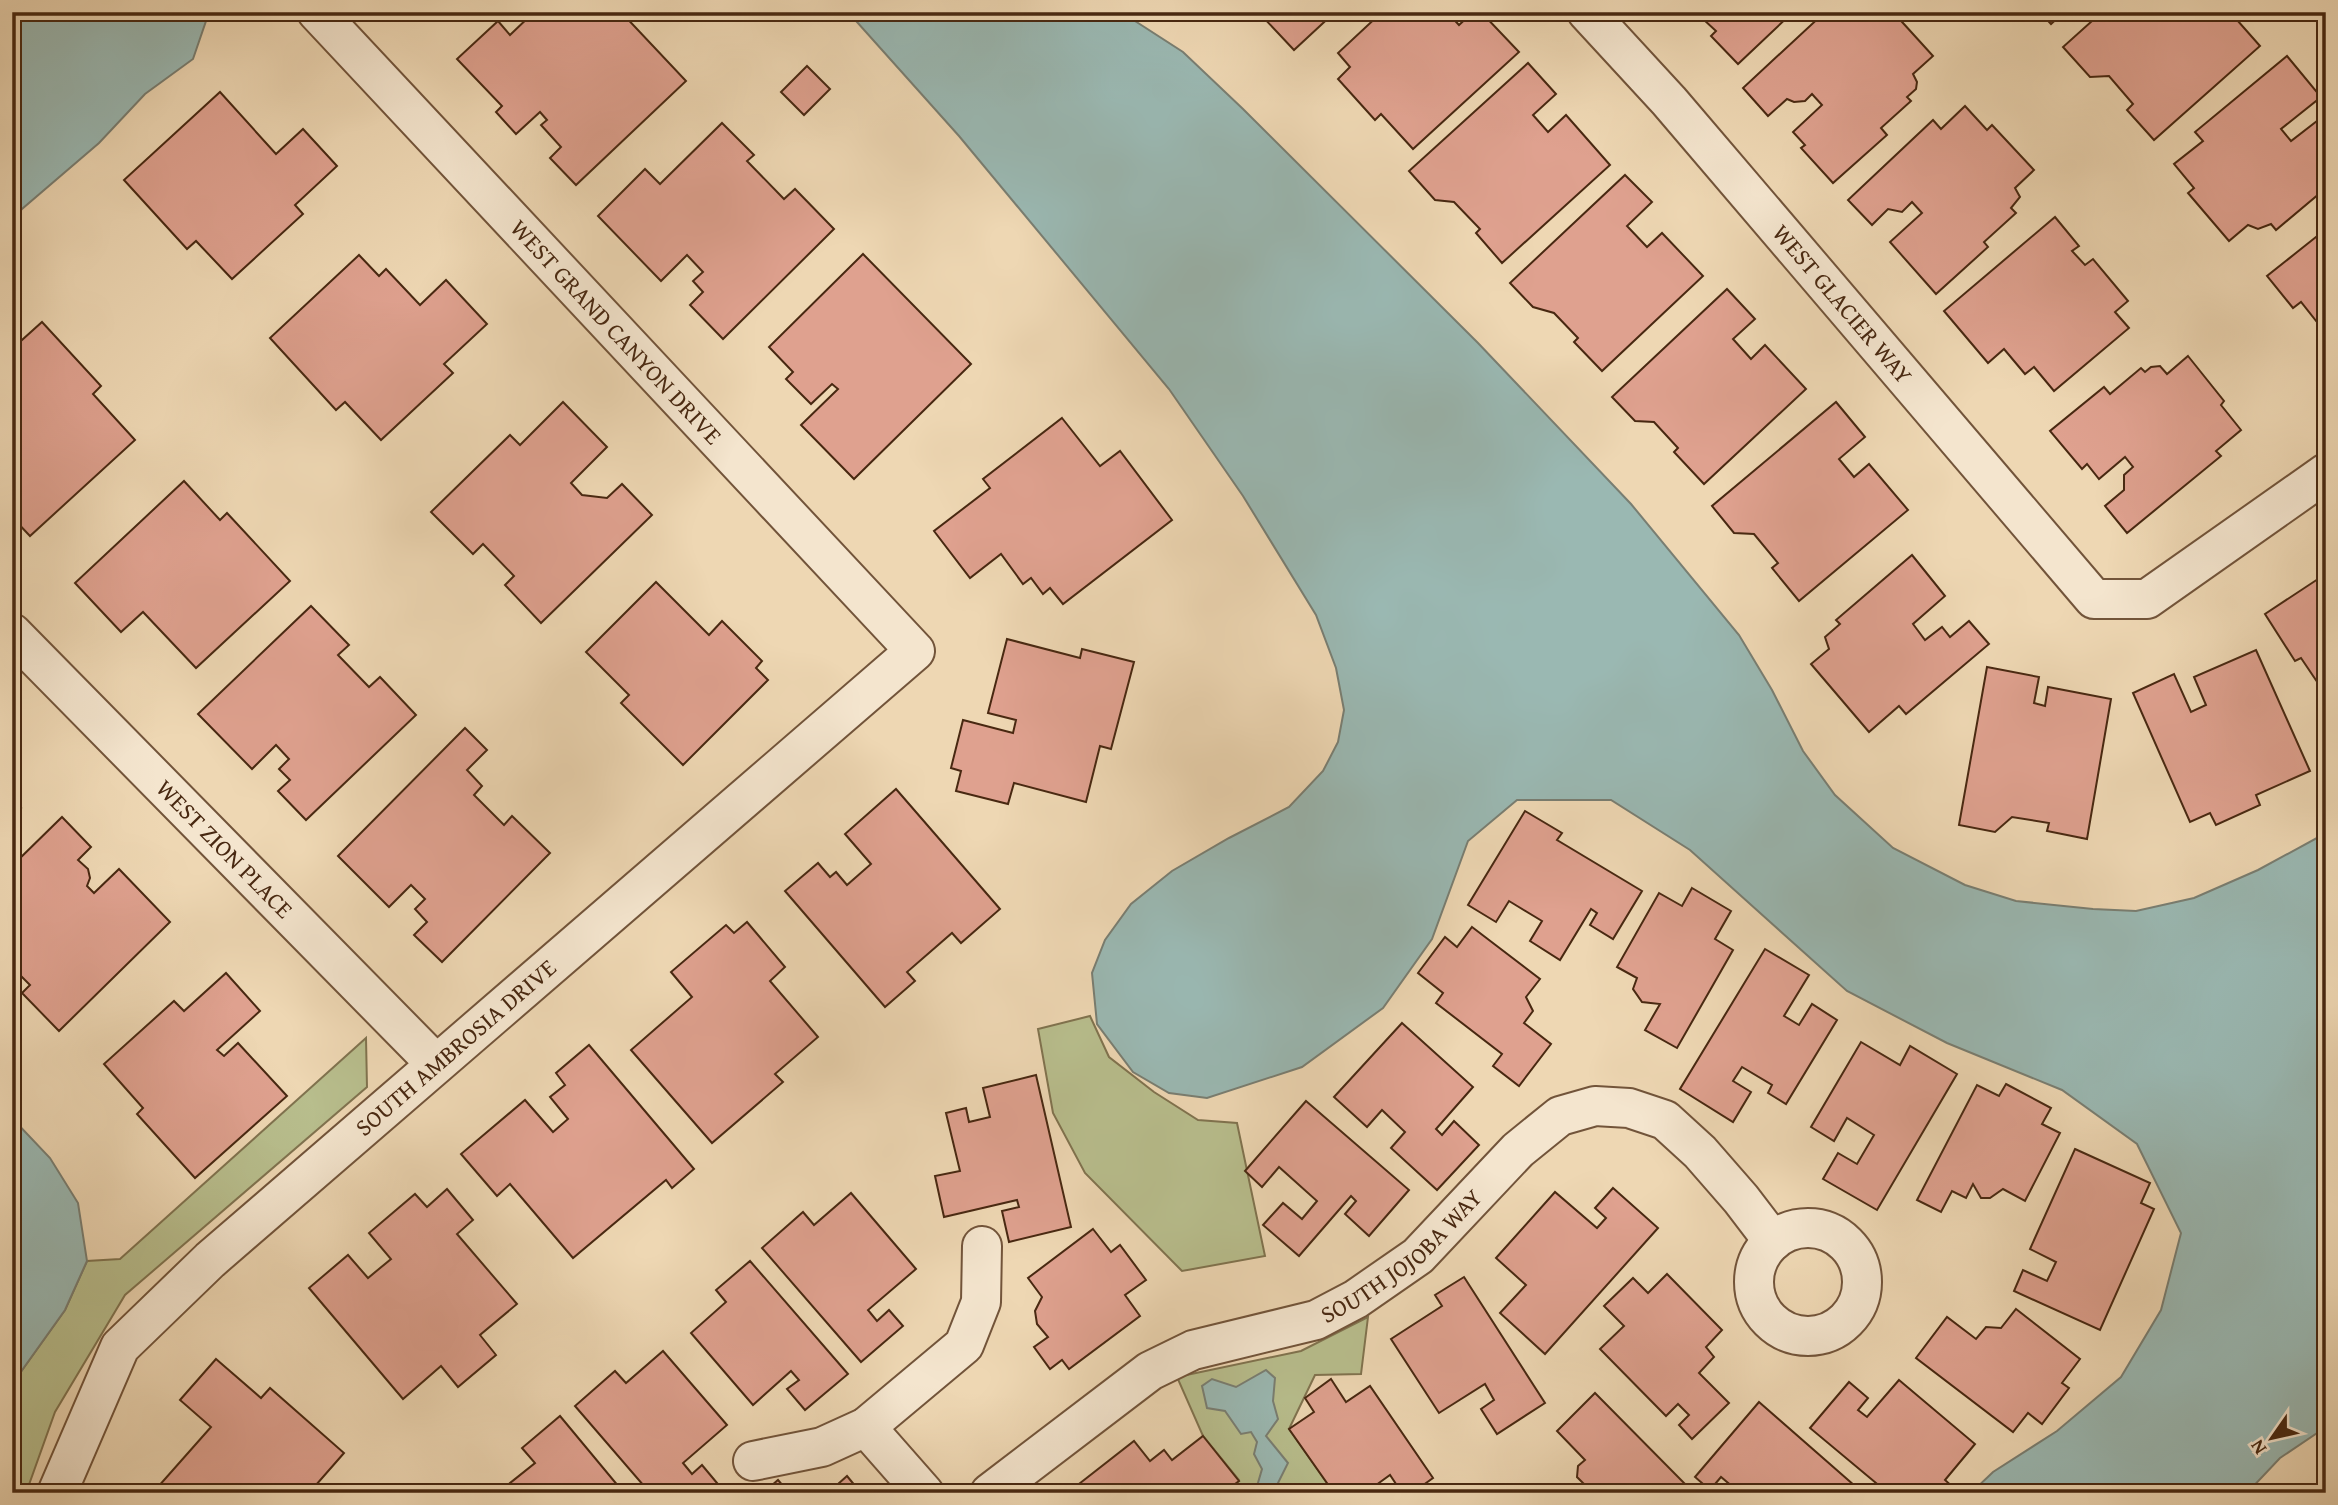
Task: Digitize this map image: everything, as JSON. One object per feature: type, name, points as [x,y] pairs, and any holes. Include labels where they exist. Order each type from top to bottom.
[{"type":"street","name":"WEST GRAND CANYON DRIVE","points":[[317,12],[915,651]]},
{"type":"street","name":"WEST GLACIER WAY","points":[[1587,12],[1669,101],[2094,599],[2147,599],[2326,473]]},
{"type":"street","name":"WEST ZION PLACE","points":[[12,633],[436,1064]]},
{"type":"street","name":"SOUTH AMBROSIA DRIVE","points":[[57,1493],[120,1347],[210,1260],[915,651]]},
{"type":"street","name":"SOUTH JOJOBA WAY","points":[[990,1493],[1150,1371],[1193,1350],[1316,1320],[1356,1299],[1418,1256],[1518,1150],[1560,1116],[1595,1106],[1629,1108],[1665,1119],[1700,1152],[1773,1241]]},
{"type":"street","points":[[753,1461],[822,1447],[866,1427],[964,1345],[981,1301],[982,1246]]},
{"type":"street","points":[[866,1427],[924,1493]]},
{"type":"green space","points":[[1090,1016],[1109,1057],[1154,1092],[1198,1120],[1237,1123],[1265,1256],[1182,1271],[1085,1173],[1053,1113],[1038,1029]]},
{"type":"green space","points":[[366,1038],[367,1087],[125,1295],[55,1412],[26,1493],[12,1493],[12,1377],[20,1373],[65,1310],[87,1261],[120,1259]]},
{"type":"green space","points":[[1368,1317],[1361,1374],[1315,1375],[1289,1429],[1334,1493],[1223,1493],[1239,1480],[1203,1436],[1177,1377],[1301,1351]]},
{"type":"water","points":[[12,12],[202,12],[206,21],[193,59],[145,94],[99,143],[22,209],[12,222]]},
{"type":"water","points":[[848,12],[1121,12],[1183,52],[1478,343],[1631,504],[1739,635],[1772,690],[1803,751],[1835,795],[1893,848],[1965,885],[2016,901],[2136,911],[2194,898],[2258,870],[2326,833],[2326,1427],[2280,1458],[2247,1493],[1971,1493],[1993,1472],[2057,1431],[2121,1377],[2161,1310],[2181,1233],[2137,1144],[2062,1090],[1947,1043],[1847,991],[1690,850],[1611,800],[1517,800],[1468,841],[1432,939],[1383,1008],[1302,1067],[1207,1098],[1169,1093],[1133,1072],[1097,1024],[1092,973],[1105,940],[1131,904],[1172,871],[1289,807],[1323,771],[1338,742],[1344,710],[1336,668],[1316,615],[1243,496],[1169,389],[959,136]]},
{"type":"water","points":[[12,1118],[50,1158],[78,1203],[87,1261],[65,1310],[20,1373],[12,1377]]},
{"type":"water","points":[[1266,1370],[1275,1378],[1273,1401],[1278,1419],[1266,1436],[1288,1463],[1273,1493],[1255,1493],[1262,1469],[1254,1454],[1257,1442],[1251,1432],[1241,1434],[1225,1411],[1207,1408],[1202,1386],[1212,1379],[1236,1387]]},
{"type":"building","points":[[534,12],[621,12],[686,81],[576,185],[550,158],[561,147],[541,125],[547,120],[540,112],[516,134],[496,112],[502,106],[457,59],[498,21],[510,35]]},
{"type":"building","points":[[1264,12],[1335,12],[1294,50],[1261,15]]},
{"type":"building","points":[[1382,12],[1417,12],[1421,17],[1427,12],[1447,12],[1459,25],[1473,12],[1481,12],[1519,52],[1413,149],[1381,114],[1375,120],[1338,79],[1350,67],[1338,53]]},
{"type":"building","points":[[1710,12],[1793,12],[1738,64],[1711,36],[1716,31],[1703,19]]},
{"type":"building","points":[[1825,12],[1881,12],[1883,15],[1893,12],[1933,56],[1913,74],[1917,82],[1916,89],[1907,97],[1911,101],[1881,128],[1887,135],[1833,183],[1801,148],[1805,145],[1793,132],[1822,105],[1812,94],[1805,101],[1794,102],[1787,99],[1768,116],[1743,88]]},
{"type":"building","points":[[2040,12],[2064,12],[2051,24]]},
{"type":"building","points":[[2102,12],[2230,12],[2260,46],[2154,140],[2127,110],[2133,104],[2109,76],[2090,77],[2063,47]]},
{"type":"building","points":[[2287,56],[2321,97],[2281,129],[2291,141],[2326,114],[2326,188],[2276,230],[2271,224],[2258,229],[2248,225],[2229,241],[2188,193],[2194,188],[2174,164],[2203,141],[2195,132]]},
{"type":"building","points":[[1528,63],[1556,94],[1533,115],[1548,132],[1566,115],[1610,165],[1502,263],[1476,233],[1480,229],[1454,202],[1435,200],[1409,171]]},
{"type":"building","points":[[807,66],[830,89],[804,115],[781,92]]},
{"type":"building","points":[[220,92],[276,154],[303,129],[337,166],[295,205],[303,214],[232,279],[196,241],[187,249],[124,180]]},
{"type":"building","points":[[1965,106],[1987,130],[1992,125],[2034,170],[2015,188],[2020,197],[2011,208],[2016,213],[1984,242],[1988,247],[1936,294],[1890,242],[1922,213],[1912,202],[1902,212],[1888,209],[1872,225],[1848,200],[1933,120],[1941,129]]},
{"type":"building","points":[[722,123],[754,155],[747,161],[784,199],[795,189],[834,229],[723,339],[690,305],[703,292],[693,281],[703,272],[687,255],[661,281],[598,216],[645,169],[660,184]]},
{"type":"building","points":[[1625,175],[1652,202],[1627,226],[1647,247],[1662,233],[1703,276],[1602,371],[1574,342],[1578,338],[1554,313],[1533,307],[1510,283]]},
{"type":"building","points":[[2055,217],[2079,246],[2072,251],[2085,265],[2093,259],[2128,301],[2115,312],[2129,328],[2054,391],[2034,367],[2025,374],[2004,349],[1988,363],[1944,311]]},
{"type":"building","points":[[2326,229],[2326,360],[2320,353],[2318,339],[2324,331],[2301,302],[2293,308],[2267,276]]},
{"type":"building","points":[[863,254],[971,364],[854,479],[801,425],[838,389],[832,384],[811,404],[786,379],[793,372],[769,347]]},
{"type":"building","points":[[359,255],[379,276],[386,269],[420,305],[446,280],[487,324],[444,364],[453,373],[381,440],[345,402],[336,410],[270,338]]},
{"type":"building","points":[[1727,289],[1755,319],[1733,339],[1751,359],[1765,345],[1806,389],[1704,484],[1674,452],[1678,448],[1654,422],[1635,421],[1612,397]]},
{"type":"building","points":[[42,322],[101,386],[93,394],[135,440],[30,536],[12,517],[12,349]]},
{"type":"building","points":[[2188,356],[2224,401],[2221,405],[2241,430],[2216,451],[2221,456],[2127,533],[2105,506],[2124,490],[2124,475],[2133,467],[2125,457],[2099,479],[2087,464],[2082,469],[2050,431],[2104,387],[2110,394],[2141,368],[2145,372],[2151,367],[2160,366],[2167,374]]},
{"type":"building","points":[[563,402],[607,447],[571,483],[582,495],[607,498],[622,484],[652,515],[541,623],[505,585],[514,576],[483,544],[473,554],[431,512],[510,435],[520,445]]},
{"type":"building","points":[[1836,402],[1865,437],[1839,459],[1854,477],[1869,464],[1908,510],[1799,601],[1772,568],[1778,563],[1754,534],[1734,533],[1712,506]]},
{"type":"building","points":[[1062,418],[1100,466],[1120,451],[1172,520],[1063,604],[1050,588],[1043,594],[1031,578],[1023,584],[1001,554],[970,578],[934,531],[990,488],[983,479]]},
{"type":"building","points":[[184,481],[220,520],[227,513],[290,581],[196,668],[143,612],[121,632],[75,583]]},
{"type":"building","points":[[1912,555],[1945,596],[1913,624],[1925,640],[1942,627],[1950,637],[1969,621],[1989,644],[1906,714],[1899,706],[1869,732],[1811,664],[1829,649],[1825,637],[1840,624],[1836,620]]},
{"type":"building","points":[[2318,579],[2326,590],[2326,695],[2301,658],[2295,661],[2265,614]]},
{"type":"building","points":[[656,582],[709,635],[722,621],[762,661],[756,668],[768,680],[683,765],[621,703],[629,695],[586,652]]},
{"type":"building","points":[[311,606],[349,645],[338,655],[369,687],[380,677],[416,715],[306,820],[278,791],[290,780],[279,769],[289,759],[276,745],[252,769],[198,714]]},
{"type":"building","points":[[1007,639],[1080,658],[1082,649],[1134,662],[1111,749],[1100,746],[1086,802],[1014,783],[1008,804],[956,791],[961,771],[951,768],[963,720],[1013,733],[1016,720],[988,713]]},
{"type":"building","points":[[2256,650],[2310,771],[2256,795],[2260,805],[2216,825],[2210,813],[2190,822],[2133,693],[2174,674],[2191,712],[2206,705],[2194,677]]},
{"type":"building","points":[[1987,667],[2039,677],[2034,703],[2045,706],[2048,687],[2111,699],[2087,839],[2047,831],[2049,823],[2012,817],[1995,832],[1959,825]]},
{"type":"building","points":[[465,728],[487,750],[467,770],[482,786],[474,795],[504,825],[512,816],[550,853],[442,962],[414,935],[427,922],[415,909],[425,899],[411,885],[389,907],[338,856]]},
{"type":"building","points":[[896,789],[1000,909],[961,943],[952,933],[907,972],[915,981],[885,1007],[785,891],[818,863],[830,877],[836,872],[847,885],[871,864],[845,834]]},
{"type":"building","points":[[12,798],[21,808],[12,816]]},
{"type":"building","points":[[1525,811],[1562,833],[1557,840],[1642,891],[1613,939],[1590,925],[1597,913],[1591,909],[1560,960],[1530,941],[1542,921],[1509,901],[1496,922],[1468,905]]},
{"type":"building","points":[[62,817],[91,847],[78,860],[88,869],[90,878],[87,886],[94,893],[119,869],[170,922],[59,1031],[22,993],[30,985],[12,967],[12,866]]},
{"type":"building","points":[[1692,888],[1731,911],[1715,939],[1733,950],[1677,1048],[1645,1030],[1660,1004],[1642,1002],[1633,989],[1637,978],[1617,967],[1659,893],[1682,906]]},
{"type":"building","points":[[747,922],[785,967],[770,981],[818,1037],[775,1074],[783,1082],[712,1143],[631,1050],[692,997],[671,972],[726,925],[734,933]]},
{"type":"building","points":[[1472,927],[1540,979],[1526,997],[1533,1011],[1524,1023],[1551,1044],[1519,1086],[1493,1066],[1502,1054],[1436,1003],[1443,993],[1418,973],[1445,937],[1457,947]]},
{"type":"building","points":[[1765,949],[1809,975],[1784,1016],[1799,1025],[1812,1004],[1837,1020],[1786,1104],[1768,1093],[1772,1085],[1742,1067],[1733,1081],[1751,1092],[1733,1122],[1680,1089]]},
{"type":"building","points":[[226,973],[260,1011],[217,1050],[224,1056],[238,1043],[287,1096],[195,1178],[137,1114],[143,1108],[104,1064],[174,1001],[184,1011]]},
{"type":"building","points":[[1402,1023],[1473,1087],[1436,1129],[1442,1135],[1454,1121],[1479,1145],[1437,1190],[1391,1148],[1405,1132],[1382,1110],[1367,1127],[1334,1097]]},
{"type":"building","points":[[1861,1042],[1900,1065],[1910,1046],[1957,1074],[1877,1210],[1823,1179],[1838,1153],[1857,1164],[1874,1135],[1847,1118],[1834,1141],[1811,1127]]},
{"type":"building","points":[[589,1045],[694,1169],[672,1188],[666,1180],[573,1258],[510,1184],[497,1196],[461,1154],[525,1100],[553,1132],[568,1119],[550,1097],[565,1085],[556,1073]]},
{"type":"building","points":[[1036,1075],[1071,1227],[1009,1242],[1002,1211],[1019,1207],[1017,1200],[944,1217],[935,1176],[960,1171],[946,1113],[966,1108],[969,1122],[990,1117],[983,1088]]},
{"type":"building","points":[[2006,1084],[2051,1108],[2042,1124],[2060,1133],[2025,1201],[2003,1189],[1990,1198],[1981,1198],[1973,1184],[1966,1198],[1952,1191],[1941,1212],[1917,1200],[1977,1085],[1999,1096]]},
{"type":"building","points":[[1306,1101],[1409,1190],[1369,1236],[1345,1214],[1356,1201],[1351,1196],[1299,1256],[1263,1225],[1283,1203],[1302,1219],[1317,1201],[1279,1167],[1262,1187],[1245,1171]]},
{"type":"building","points":[[2075,1149],[2150,1183],[2141,1203],[2154,1209],[2100,1330],[2014,1291],[2023,1270],[2047,1281],[2056,1262],[2030,1249]]},
{"type":"building","points":[[1613,1188],[1658,1228],[1545,1354],[1500,1313],[1526,1285],[1496,1258],[1555,1192],[1597,1228],[1606,1218],[1595,1208]]},
{"type":"building","points":[[447,1189],[473,1220],[457,1234],[517,1304],[480,1335],[496,1355],[458,1387],[441,1366],[403,1399],[309,1288],[348,1255],[368,1278],[391,1259],[369,1233],[415,1194],[427,1207]]},
{"type":"building","points":[[851,1193],[916,1269],[868,1310],[877,1321],[889,1310],[903,1326],[861,1362],[762,1248],[803,1212],[814,1225]]},
{"type":"building","points":[[1093,1229],[1111,1252],[1120,1245],[1146,1280],[1125,1295],[1140,1316],[1069,1369],[1062,1360],[1050,1369],[1034,1347],[1048,1337],[1037,1324],[1035,1311],[1042,1297],[1028,1278]]},
{"type":"building","points":[[750,1261],[848,1374],[805,1410],[787,1389],[799,1380],[791,1371],[753,1405],[691,1333],[726,1302],[716,1290]]},
{"type":"building","points":[[1667,1274],[1722,1330],[1706,1347],[1714,1357],[1699,1373],[1729,1403],[1692,1439],[1679,1425],[1689,1415],[1678,1404],[1666,1416],[1600,1349],[1624,1326],[1604,1306],[1633,1278],[1648,1293]]},
{"type":"building","points":[[1464,1277],[1545,1403],[1497,1434],[1481,1409],[1494,1400],[1485,1384],[1439,1413],[1391,1339],[1442,1306],[1435,1295]]},
{"type":"building","points":[[2016,1309],[2080,1359],[2062,1383],[2069,1388],[2042,1424],[2028,1413],[2013,1432],[1916,1358],[1947,1317],[1976,1339],[1986,1327],[2001,1328]]},
{"type":"building","points":[[663,1351],[727,1425],[683,1463],[692,1474],[702,1465],[717,1483],[706,1493],[650,1493],[575,1406],[615,1371],[626,1383]]},
{"type":"building","points":[[216,1359],[261,1398],[270,1388],[344,1453],[309,1493],[162,1493],[157,1488],[211,1427],[180,1400]]},
{"type":"building","points":[[1331,1379],[1346,1402],[1370,1386],[1433,1478],[1412,1493],[1402,1493],[1390,1475],[1372,1488],[1358,1484],[1345,1493],[1334,1493],[1289,1429],[1314,1412],[1305,1398]]},
{"type":"building","points":[[1899,1380],[1975,1444],[1945,1480],[1954,1488],[1950,1493],[1888,1493],[1810,1428],[1849,1382],[1868,1398],[1858,1410],[1867,1417]]},
{"type":"building","points":[[1595,1393],[1688,1487],[1682,1493],[1573,1493],[1583,1483],[1577,1477],[1578,1466],[1585,1460],[1557,1431]]},
{"type":"building","points":[[1759,1402],[1863,1493],[1740,1493],[1721,1477],[1710,1490],[1695,1477]]},
{"type":"building","points":[[560,1416],[624,1493],[500,1491],[535,1463],[522,1448]]},
{"type":"building","points":[[1203,1436],[1239,1481],[1223,1493],[1070,1491],[1134,1441],[1150,1461],[1164,1450],[1172,1460]]},
{"type":"building","points":[[847,1476],[861,1493],[828,1493]]},
{"type":"building","points":[[778,1480],[789,1493],[763,1493]]},
{"type":"building","points":[[2309,1485],[2316,1493],[2301,1493]]}]
